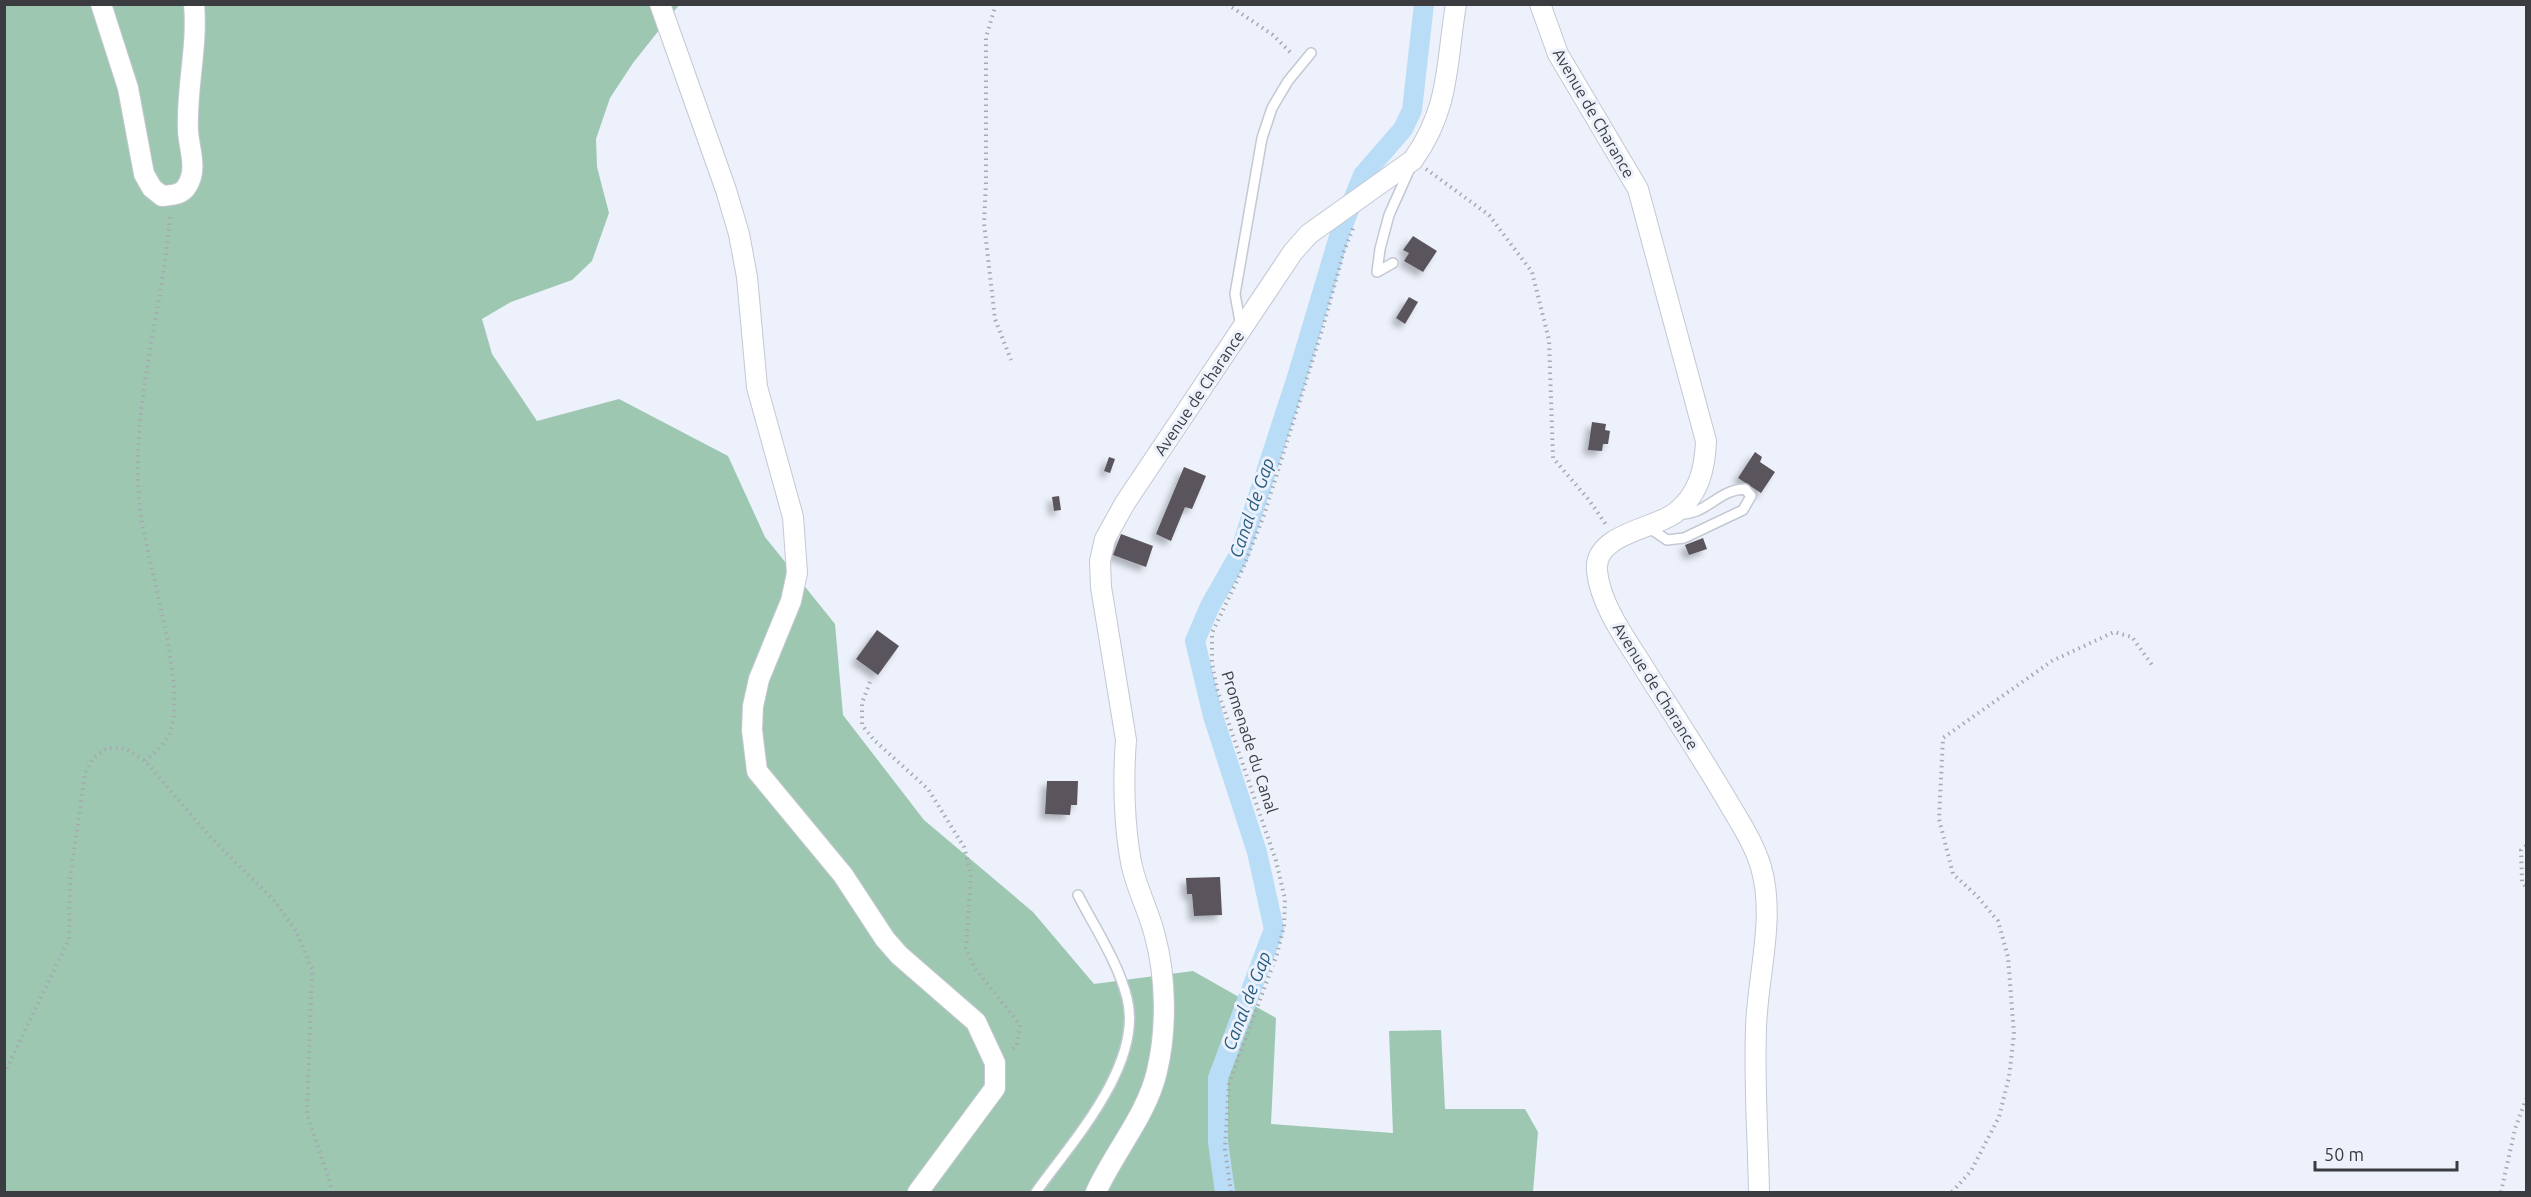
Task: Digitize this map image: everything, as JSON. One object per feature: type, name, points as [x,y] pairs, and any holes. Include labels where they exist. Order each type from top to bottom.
[{"type":"street","points":[[101,4],[128,88],[144,174],[152,188],[162,196],[178,194],[187,186],[192,172],[188,110],[194,60],[194,4]]},
{"type":"street","points":[[660,4],[726,190],[739,234],[747,278],[758,387],[793,517],[797,573],[791,601],[759,679],[753,706],[752,730],[757,771],[769,789],[843,875],[885,939],[899,955],[976,1022],[995,1063],[995,1088],[918,1192]]},
{"type":"street","name":"Avenue de Charance","points":[[1096,1192],[1149,1096],[1157,1071],[1163,989],[1160,956],[1130,861],[1124,765],[1126,740],[1101,587],[1100,561],[1105,539],[1125,503],[1293,252],[1309,234],[1351,211],[1413,160],[1433,129],[1442,108],[1456,4]]},
{"type":"street","name":"Avenue de Charance","points":[[1540,4],[1558,54],[1638,189],[1706,441],[1705,465],[1699,485],[1675,514],[1616,539],[1604,549],[1597,561],[1597,572],[1618,628],[1720,788],[1743,828],[1761,867],[1766,908],[1756,1029],[1758,1192]]},
{"type":"lane","points":[[1242,329],[1234,294],[1240,276],[1252,180],[1272,108],[1288,81],[1311,53]]},
{"type":"lane","points":[[1393,263],[1377,272],[1380,249],[1389,215],[1404,187],[1413,160]]},
{"type":"lane","points":[[1646,526],[1667,540],[1684,538],[1743,510],[1750,496],[1745,489],[1734,489],[1718,497],[1700,512],[1689,515],[1675,514]]},
{"type":"lane","points":[[1036,1192],[1113,1081],[1127,1038],[1128,1001],[1120,976],[1078,895]]},
{"type":"path","points":[[996,4],[986,37],[984,223],[995,318],[1011,360]]},
{"type":"path","points":[[1227,4],[1273,34],[1302,64]]},
{"type":"path","points":[[1413,160],[1490,215],[1532,272],[1549,340],[1553,458],[1589,500],[1616,539]]},
{"type":"path","points":[[145,761],[169,735],[176,700],[141,515],[140,475],[141,423],[169,236],[172,195]]},
{"type":"path","name":"Promenade du Canal","points":[[1232,1192],[1225,1149],[1229,1083],[1277,954],[1284,926],[1286,899],[1276,861],[1217,689],[1212,663],[1212,633],[1244,566],[1264,515],[1323,327],[1344,251],[1351,211]]},
{"type":"path","points":[[1952,1192],[1971,1171],[1999,1117],[2009,1077],[2014,1034],[2008,957],[1998,921],[1977,896],[1953,874],[1939,819],[1943,738],[2052,661],[2114,632],[2132,637],[2152,665]]},
{"type":"path","points":[[870,682],[862,703],[862,725],[874,740],[928,789],[949,820],[970,864],[971,900],[966,923],[966,948],[974,968],[1020,1025],[1017,1045],[1007,1056],[995,1063]]},
{"type":"path","points":[[4,1074],[69,939],[70,879],[85,773],[93,758],[107,748],[126,749],[145,761],[212,839],[273,899],[296,931],[312,969],[307,1114],[315,1144],[333,1192]]},
{"type":"path","points":[[2526,846],[2521,850],[2522,882],[2526,887]]},
{"type":"path","points":[[2501,1192],[2515,1129],[2526,1100]]},
{"type":"green space","points":[[5,4],[679,5],[633,63],[610,98],[596,139],[597,167],[609,213],[592,261],[572,280],[511,302],[482,319],[492,354],[537,421],[619,399],[728,456],[765,537],[835,624],[843,715],[924,820],[1033,912],[1094,984],[1193,971],[1276,1018],[1271,1124],[1393,1133],[1389,1031],[1441,1030],[1445,1109],[1525,1109],[1538,1132],[1533,1192],[5,1192]]},
{"type":"building","points":[[1413,236],[1437,251],[1423,272],[1404,261],[1409,253],[1403,250]]},
{"type":"building","points":[[1409,297],[1418,302],[1405,324],[1396,318]]},
{"type":"building","points":[[1592,422],[1606,424],[1605,430],[1610,431],[1608,444],[1603,444],[1602,451],[1588,450]]},
{"type":"building","points":[[1755,452],[1762,457],[1760,462],[1775,472],[1761,493],[1738,478]]},
{"type":"building","points":[[1109,457],[1115,459],[1110,473],[1104,471]]},
{"type":"building","points":[[1184,467],[1206,476],[1192,509],[1185,507],[1171,541],[1156,534]]},
{"type":"building","points":[[1059,496],[1061,510],[1054,511],[1052,497]]},
{"type":"building","points":[[1121,534],[1153,546],[1146,567],[1113,555]]},
{"type":"building","points":[[1703,538],[1707,549],[1689,555],[1685,545]]},
{"type":"building","points":[[877,630],[899,646],[878,675],[856,659]]},
{"type":"building","points":[[1047,781],[1078,781],[1077,805],[1071,805],[1070,815],[1045,814]]},
{"type":"building","points":[[1220,877],[1222,915],[1194,916],[1192,894],[1187,894],[1186,878]]},
{"type":"waterway","name":"Canal de Gap","points":[[1225,1192],[1218,1142],[1218,1078],[1274,929],[1257,852],[1213,716],[1195,641],[1210,606],[1239,555],[1297,377],[1341,230],[1363,175],[1403,129],[1412,110],[1424,4]]}]
